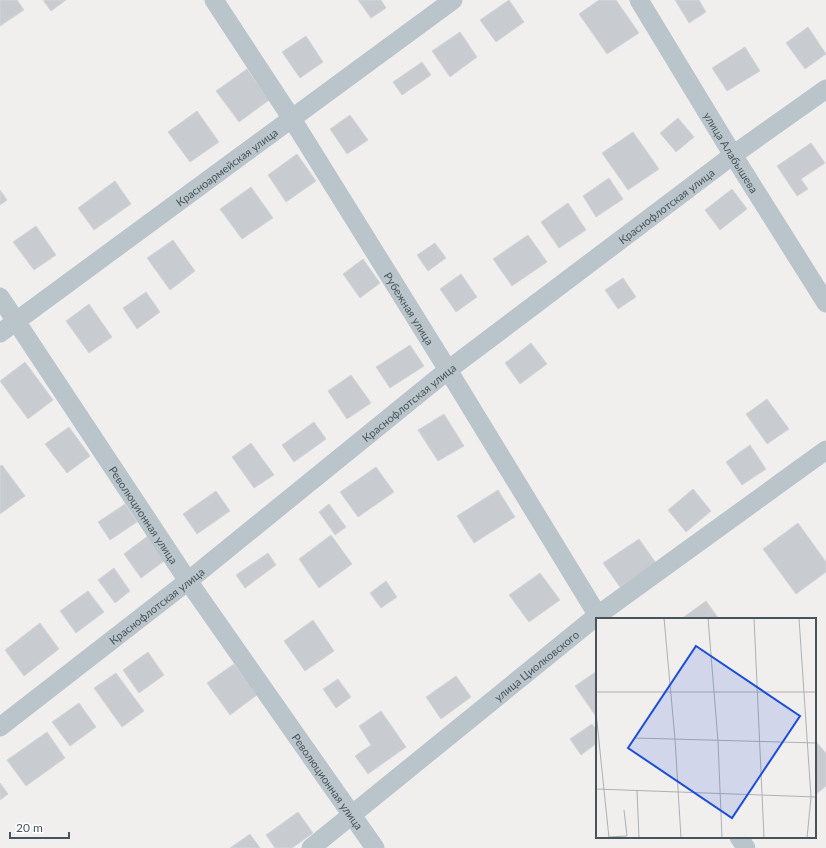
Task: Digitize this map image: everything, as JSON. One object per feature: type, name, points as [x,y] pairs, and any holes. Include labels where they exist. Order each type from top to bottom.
[{"type":"street","name":"Рубежная улица","points":[[214,0],[292,119],[599,617]]},
{"type":"street","name":"Красноармейская улица","points":[[0,333],[453,0]]},
{"type":"street","name":"улица Алабышева","points":[[639,0],[733,155],[826,303]]},
{"type":"street","name":"Краснофлотская улица","points":[[0,727],[188,581],[448,370],[733,155],[826,89]]},
{"type":"street","name":"Революционная улица","points":[[0,297],[188,581],[375,848]]},
{"type":"street","name":"улица Циолковского","points":[[599,617],[826,450]]},
{"type":"street","name":"улица Циолковского","points":[[311,848],[596,619]]},
{"type":"street","points":[[740,838],[746,848]]},
{"type":"building","points":[[0,0],[17,0],[24,10],[0,26]]},
{"type":"building","points":[[43,0],[66,0],[51,11]]},
{"type":"building","points":[[358,0],[381,0],[386,8],[371,18]]},
{"type":"building","points":[[509,0],[524,22],[496,42],[480,20]]},
{"type":"building","points":[[599,0],[616,0],[639,33],[607,54],[579,14]]},
{"type":"building","points":[[675,0],[699,0],[706,12],[689,23]]},
{"type":"building","points":[[808,27],[826,54],[805,69],[786,43]]},
{"type":"building","points":[[460,32],[477,57],[450,77],[432,51]]},
{"type":"building","points":[[306,36],[323,62],[300,78],[282,52]]},
{"type":"building","points":[[745,47],[760,71],[727,91],[712,68]]},
{"type":"building","points":[[422,62],[431,75],[402,95],[393,82]]},
{"type":"building","points":[[247,69],[269,100],[239,122],[216,91]]},
{"type":"building","points":[[197,111],[219,142],[190,162],[168,132]]},
{"type":"building","points":[[350,115],[368,140],[347,154],[330,129]]},
{"type":"building","points":[[678,118],[694,137],[676,152],[660,133]]},
{"type":"building","points":[[633,132],[659,169],[628,190],[602,153]]},
{"type":"building","points":[[811,143],[825,163],[801,179],[808,189],[797,196],[777,166]]},
{"type":"building","points":[[297,154],[316,181],[286,202],[268,175]]},
{"type":"building","points":[[609,178],[623,199],[596,217],[583,196]]},
{"type":"building","points":[[115,181],[131,204],[94,230],[78,208]]},
{"type":"building","points":[[251,187],[273,218],[242,239],[220,209]]},
{"type":"building","points":[[732,189],[747,209],[720,230],[705,210]]},
{"type":"building","points":[[0,190],[7,200],[0,205]]},
{"type":"building","points":[[568,203],[586,230],[559,248],[541,222]]},
{"type":"building","points":[[36,226],[56,255],[34,270],[13,242]]},
{"type":"building","points":[[528,235],[547,262],[512,286],[493,259]]},
{"type":"building","points":[[173,240],[195,271],[170,290],[147,258]]},
{"type":"building","points":[[435,243],[446,258],[428,271],[417,255]]},
{"type":"building","points":[[363,259],[380,283],[360,298],[343,274]]},
{"type":"building","points":[[461,274],[477,297],[456,312],[440,289]]},
{"type":"building","points":[[623,278],[636,297],[618,309],[605,290]]},
{"type":"building","points":[[146,292],[160,312],[137,329],[123,308]]},
{"type":"building","points":[[89,304],[112,337],[89,353],[66,321]]},
{"type":"building","points":[[531,343],[547,364],[520,384],[505,363]]},
{"type":"building","points":[[410,345],[424,366],[390,388],[376,367]]},
{"type":"building","points":[[25,362],[53,400],[28,419],[0,381]]},
{"type":"building","points":[[351,375],[371,403],[347,419],[328,391]]},
{"type":"building","points":[[767,399],[789,429],[767,444],[746,414]]},
{"type":"building","points":[[444,414],[464,446],[438,461],[418,430]]},
{"type":"building","points":[[314,422],[326,439],[294,462],[282,445]]},
{"type":"building","points":[[69,427],[90,456],[67,473],[45,444]]},
{"type":"building","points":[[251,443],[274,475],[254,488],[232,457]]},
{"type":"building","points":[[750,445],[766,469],[742,485],[726,462]]},
{"type":"building","points":[[2,465],[25,496],[0,514],[0,466]]},
{"type":"building","points":[[376,467],[394,492],[358,517],[340,492]]},
{"type":"building","points":[[693,489],[711,511],[686,532],[668,510]]},
{"type":"building","points":[[498,490],[515,517],[474,543],[457,516]]},
{"type":"building","points":[[216,491],[230,511],[197,534],[183,514]]},
{"type":"building","points":[[125,504],[137,522],[110,540],[98,522]]},
{"type":"building","points":[[329,504],[346,527],[335,535],[319,512]]},
{"type":"building","points":[[798,523],[826,562],[826,572],[796,594],[763,549]]},
{"type":"building","points":[[149,535],[167,559],[141,578],[124,554]]},
{"type":"building","points":[[331,535],[352,564],[319,588],[299,559]]},
{"type":"building","points":[[639,539],[656,563],[620,587],[603,563]]},
{"type":"building","points":[[268,553],[276,565],[245,588],[236,575]]},
{"type":"building","points":[[114,568],[130,591],[115,603],[98,580]]},
{"type":"building","points":[[540,573],[560,600],[529,622],[509,595]]},
{"type":"building","points":[[386,581],[397,597],[381,608],[370,593]]},
{"type":"building","points":[[88,591],[104,612],[76,633],[60,611]]},
{"type":"building","points":[[706,601],[718,618],[682,618]]},
{"type":"building","points":[[313,620],[334,651],[305,671],[284,641]]},
{"type":"building","points":[[40,623],[59,649],[24,676],[5,650]]},
{"type":"building","points":[[148,652],[164,675],[139,693],[123,670]]},
{"type":"building","points":[[234,664],[257,695],[230,715],[207,683]]},
{"type":"building","points":[[596,672],[595,715],[575,686]]},
{"type":"building","points":[[116,673],[144,711],[122,727],[94,688]]},
{"type":"building","points":[[456,676],[471,697],[441,719],[426,697]]},
{"type":"building","points":[[338,679],[351,697],[336,708],[323,689]]},
{"type":"building","points":[[79,703],[96,727],[70,746],[52,722]]},
{"type":"building","points":[[381,711],[406,747],[368,774],[355,756],[371,745],[359,726]]},
{"type":"building","points":[[592,724],[596,730],[596,744],[581,755],[570,739]]},
{"type":"building","points":[[47,732],[65,758],[26,786],[7,760]]},
{"type":"building","points":[[817,743],[826,753],[826,786],[816,794]]},
{"type":"building","points":[[0,783],[8,794],[0,800]]},
{"type":"building","points":[[298,812],[313,833],[292,848],[275,848],[266,835]]},
{"type":"building","points":[[250,834],[260,848],[230,848]]}]
